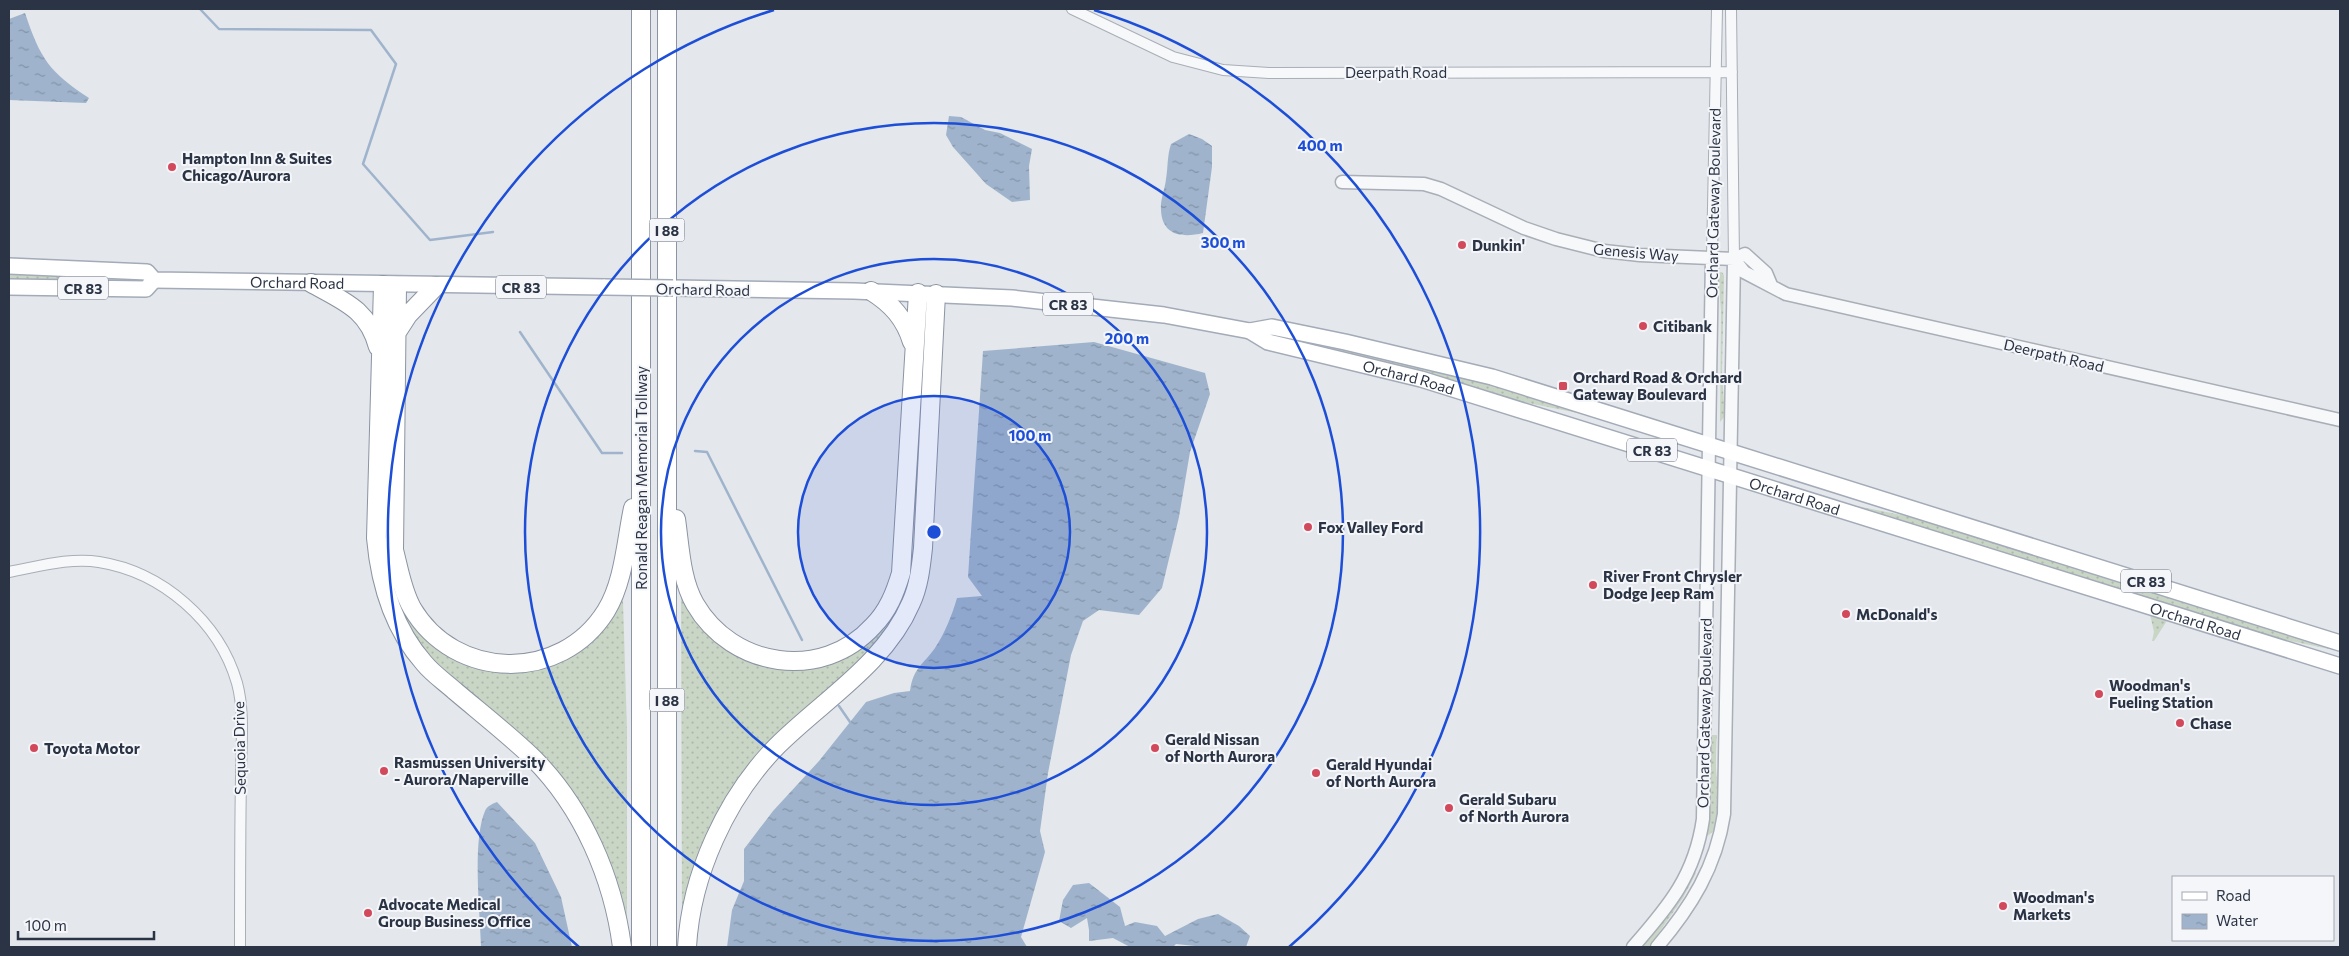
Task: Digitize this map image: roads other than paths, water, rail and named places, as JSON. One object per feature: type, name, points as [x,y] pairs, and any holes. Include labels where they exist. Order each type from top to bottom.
[{"type":"highway","name":"Ronald Reagan Memorial Tollway","points":[[641,9],[641,947]]},
{"type":"highway","name":"Ronald Reagan Memorial Tollway","points":[[667,9],[667,947]]},
{"type":"highway","points":[[311,283],[354,307],[364,316],[375,335],[380,352]]},
{"type":"highway","points":[[390,285],[397,332],[394,550],[404,590],[412,608],[434,634],[458,651],[484,662],[508,665],[537,661],[559,653],[590,630],[604,614],[615,594],[640,466]]},
{"type":"highway","points":[[390,285],[380,352],[376,538],[380,566],[392,611],[400,629],[425,664],[533,759],[552,780],[571,807],[596,850],[605,874],[616,909],[622,947]]},
{"type":"highway","points":[[397,332],[408,315],[436,286]]},
{"type":"highway","points":[[871,291],[883,298],[903,320],[914,349]]},
{"type":"highway","points":[[667,452],[687,583],[694,603],[705,619],[729,642],[759,657],[787,662],[811,660],[832,654],[859,639],[883,614],[893,597],[901,573],[918,293]]},
{"type":"highway","points":[[687,947],[691,916],[706,860],[729,811],[749,779],[777,746],[876,655],[893,635],[911,603],[924,548],[936,294]]},
{"type":"main road","name":"Orchard Road","points":[[9,266],[147,272],[154,280],[918,293],[1091,306],[1250,330],[1272,326],[1492,377],[2340,643]]},
{"type":"main road","name":"Orchard Road","points":[[9,287],[146,289],[154,280]]},
{"type":"main road","name":"Orchard Road","points":[[1250,330],[1268,342],[1421,379],[2340,666]]},
{"type":"street","name":"Deerpath Road","points":[[1072,9],[1173,57],[1223,70],[1269,73],[1732,72]]},
{"type":"street","name":"Orchard Gateway Boulevard","points":[[1634,947],[1661,915],[1681,887],[1692,864],[1701,832],[1704,803],[1716,9]]},
{"type":"street","name":"Orchard Gateway Boulevard","points":[[1657,947],[1686,911],[1704,882],[1718,844],[1724,814],[1734,259],[1731,9]]},
{"type":"street","name":"Genesis Way","points":[[1342,182],[1424,184],[1441,189],[1524,228],[1556,239],[1604,251],[1640,255],[1734,259]]},
{"type":"street","name":"Deerpath Road","points":[[1734,259],[1744,272],[1757,280],[1771,284],[1786,294],[2340,420]]},
{"type":"street","name":"Sequoia Drive","points":[[9,572],[68,562],[98,562],[125,569],[148,578],[182,600],[201,618],[220,642],[237,683],[241,721],[240,947]]},
{"type":"water","points":[[25,13],[41,53],[55,72],[89,98],[86,103],[9,100],[9,19]]},
{"type":"water","points":[[949,116],[961,117],[985,130],[1000,133],[1032,149],[1029,166],[1030,200],[1012,202],[986,184],[953,147],[946,135]]},
{"type":"water","points":[[1189,134],[1202,139],[1212,146],[1212,167],[1203,233],[1181,235],[1169,230],[1165,225],[1162,219],[1161,206],[1171,144]]},
{"type":"water","points":[[1094,342],[1205,373],[1210,394],[1190,452],[1179,517],[1162,588],[1139,615],[1099,610],[1083,621],[1071,655],[1048,773],[1040,831],[1045,852],[1021,937],[1027,947],[727,947],[732,910],[744,881],[744,849],[773,811],[819,761],[866,702],[894,693],[910,691],[913,677],[942,636],[957,598],[982,596],[968,577],[983,351]]},
{"type":"water","points":[[497,802],[535,843],[561,897],[572,947],[481,947],[478,877],[479,840],[485,811],[488,806]]},
{"type":"water","points":[[1089,883],[1120,907],[1125,926],[1135,922],[1157,926],[1165,936],[1198,919],[1218,914],[1239,926],[1250,936],[1246,947],[1204,947],[1176,944],[1173,947],[1130,947],[1113,938],[1089,941],[1087,918],[1071,928],[1059,921],[1063,900],[1073,885]]},
{"type":"waterway","points":[[200,9],[219,29],[371,30],[396,64],[363,164],[430,240],[493,232]]},
{"type":"waterway","points":[[520,332],[602,453],[622,453]]},
{"type":"waterway","points":[[695,451],[707,452],[802,640]]},
{"type":"waterway","points":[[839,706],[850,722]]},
{"type":"place","name":"Hampton Inn & Suites Chicago/Aurora","points":[[172,167]]},
{"type":"place","name":"Dunkin'","points":[[1462,245]]},
{"type":"place","name":"Citibank","points":[[1643,326]]},
{"type":"place","name":"Orchard Road & Orchard Gateway Boulevard","points":[[1563,386]]},
{"type":"place","name":"Fox Valley Ford","points":[[1308,527]]},
{"type":"place","name":"River Front Chrysler Dodge Jeep Ram","points":[[1593,585]]},
{"type":"place","name":"McDonald's","points":[[1846,614]]},
{"type":"place","name":"Woodman's Fueling Station","points":[[2099,694]]},
{"type":"place","name":"Chase","points":[[2180,723]]},
{"type":"place","name":"Toyota Motor","points":[[34,748]]},
{"type":"place","name":"Gerald Nissan of North Aurora","points":[[1155,748]]},
{"type":"place","name":"Rasmussen University - Aurora/Naperville","points":[[384,771]]},
{"type":"place","name":"Gerald Hyundai of North Aurora","points":[[1316,773]]},
{"type":"place","name":"Gerald Subaru of North Aurora","points":[[1449,808]]},
{"type":"place","name":"Woodman's Markets","points":[[2003,906]]},
{"type":"place","name":"Advocate Medical Group Business Office","points":[[368,913]]}]
